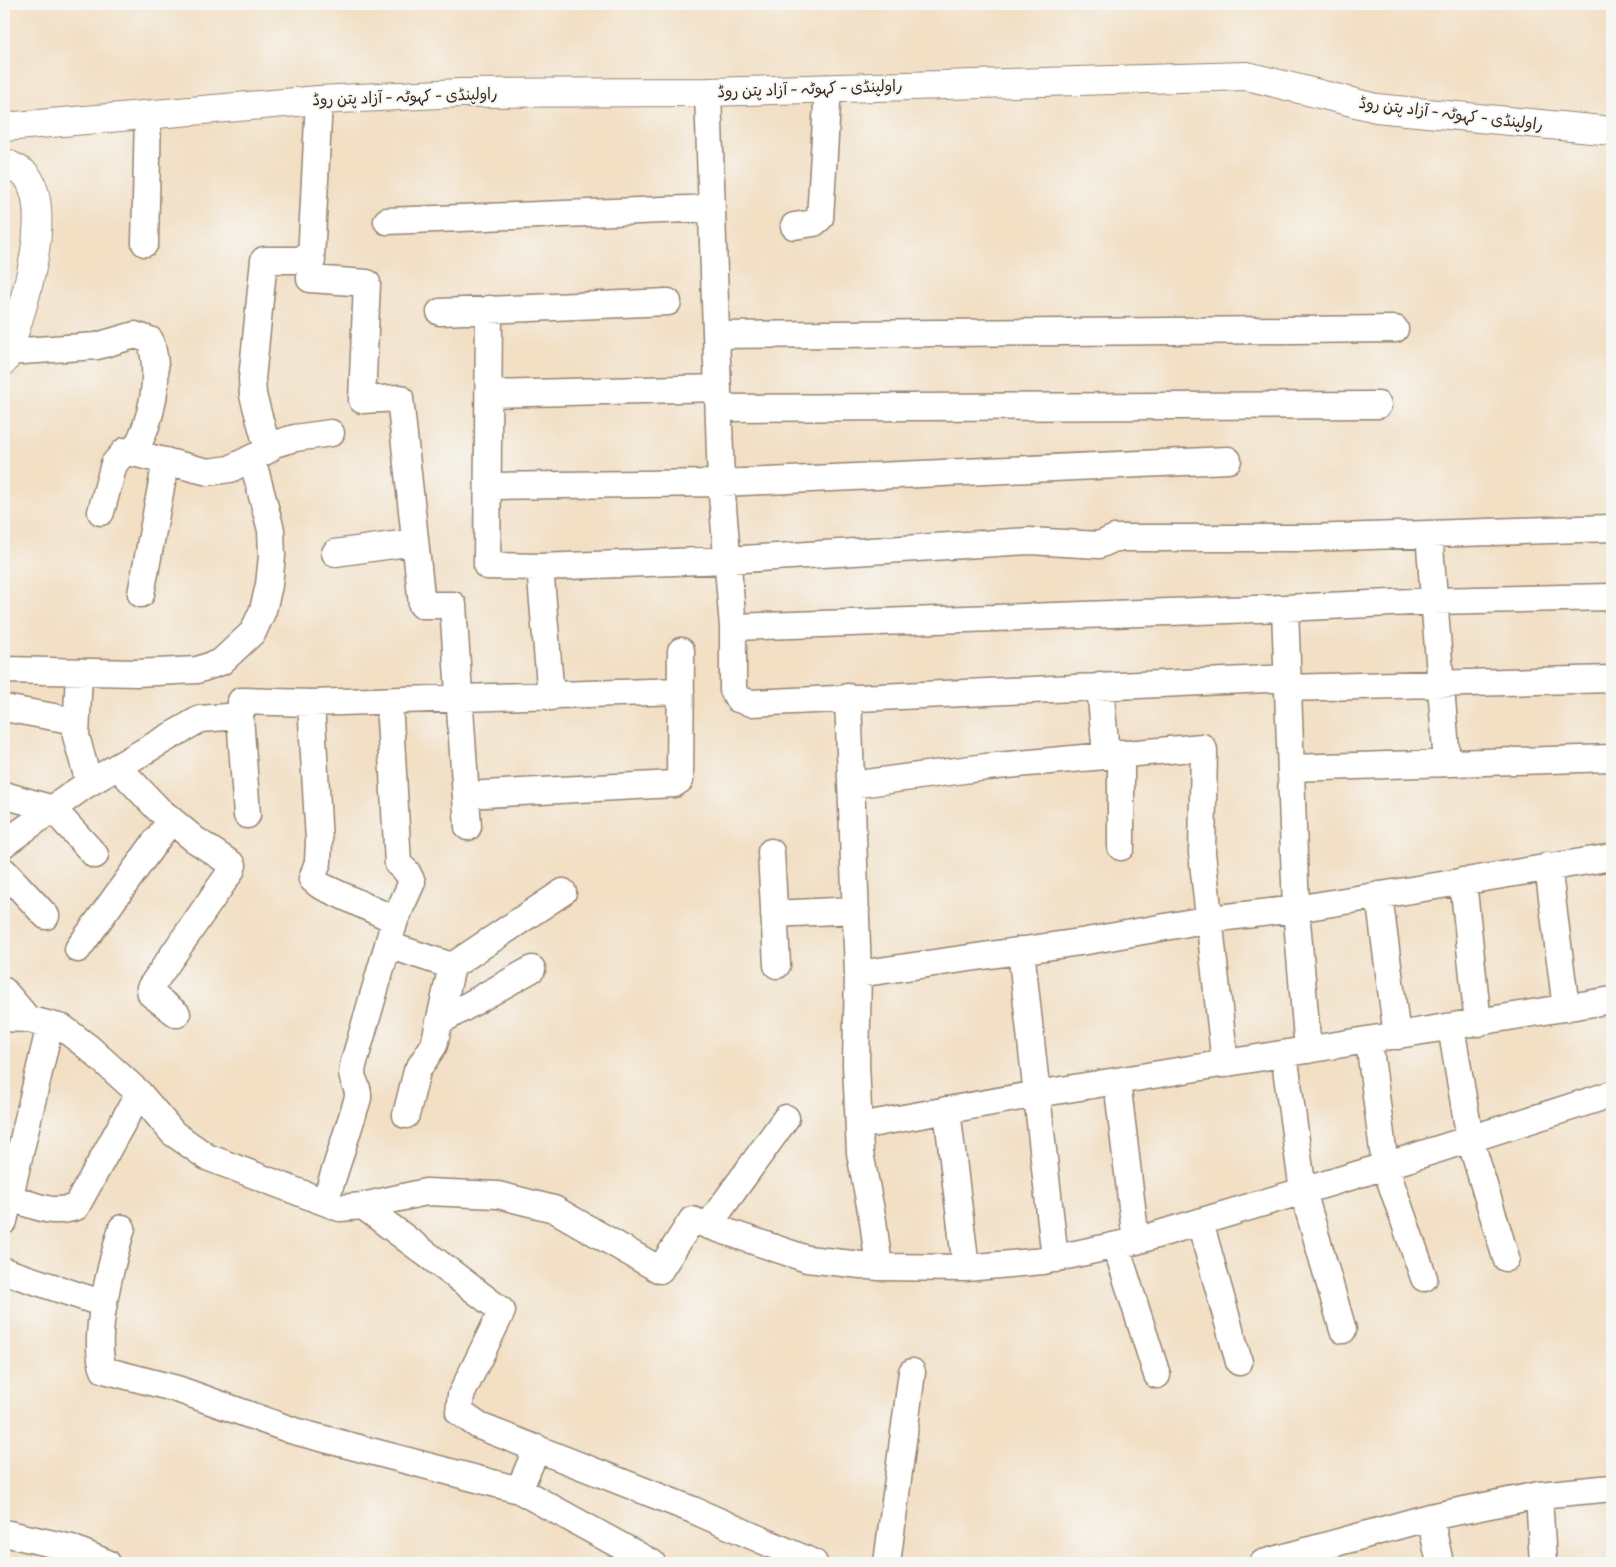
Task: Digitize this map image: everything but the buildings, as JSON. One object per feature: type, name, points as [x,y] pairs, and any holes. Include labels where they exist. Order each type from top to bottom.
[{"type":"main road","name":"راولپنڈی - کہوٹہ - آزاد پتن روڈ","points":[[7,125],[319,100],[460,94],[708,92],[1247,76],[1376,108],[1612,131]]},
{"type":"main road","points":[[4,305],[18,253],[21,228],[18,194],[5,163]]},
{"type":"main road","points":[[5,163],[26,174],[32,186],[37,219],[30,274],[5,357]]},
{"type":"street","points":[[794,226],[814,223],[820,218],[828,88]]},
{"type":"street","points":[[708,92],[721,483],[733,627],[733,690],[738,699],[751,703],[1100,686],[1442,683],[1612,679]]},
{"type":"street","points":[[319,100],[310,279],[367,283],[362,400],[400,398],[422,605],[453,605],[461,699],[468,827]]},
{"type":"street","points":[[145,243],[148,114]]},
{"type":"street","points":[[387,220],[712,208]]},
{"type":"street","points":[[4,670],[136,673],[196,670],[220,662],[253,632],[263,610],[269,585],[272,556],[252,379],[264,260],[312,260]]},
{"type":"street","points":[[440,312],[668,302]]},
{"type":"street","points":[[489,309],[487,566],[540,567],[728,560],[1029,541],[1099,545],[1115,538],[1308,538],[1612,528]]},
{"type":"street","points":[[717,335],[1396,329]]},
{"type":"street","points":[[5,357],[97,346],[135,335],[150,340],[154,372],[152,405],[144,433],[134,452]]},
{"type":"street","points":[[489,394],[1378,405]]},
{"type":"street","points":[[101,512],[114,464],[126,451],[208,472],[220,472],[260,452],[295,438],[331,433]]},
{"type":"street","points":[[488,486],[721,483],[1228,460]]},
{"type":"street","points":[[141,594],[166,461]]},
{"type":"street","points":[[1429,534],[1447,763]]},
{"type":"street","points":[[335,553],[415,542]]},
{"type":"street","points":[[540,567],[551,697]]},
{"type":"street","points":[[733,627],[1434,601],[1612,597]]},
{"type":"street","points":[[1285,608],[1296,909],[1296,1052],[1303,1191],[1343,1330]]},
{"type":"street","points":[[466,795],[674,784],[680,780],[681,651]]},
{"type":"street","points":[[79,673],[76,736],[89,784]]},
{"type":"street","points":[[1100,686],[1113,754],[1121,847]]},
{"type":"street","points":[[246,815],[240,716],[241,701],[311,703],[551,697],[681,691]]},
{"type":"street","points":[[848,698],[858,974],[856,1064],[860,1153],[873,1221],[878,1267]]},
{"type":"street","points":[[325,1202],[358,1098],[358,1088],[351,1074],[395,920],[412,882],[407,872],[398,864],[388,701]]},
{"type":"street","points":[[311,703],[319,841],[318,862],[312,879],[318,885],[395,920]]},
{"type":"street","points":[[4,708],[76,721]]},
{"type":"street","points":[[4,844],[89,784],[200,719],[240,716]]},
{"type":"street","points":[[851,785],[1113,754],[1202,747],[1204,750],[1202,852],[1225,1064]]},
{"type":"street","points":[[1291,768],[1612,758]]},
{"type":"street","points":[[118,767],[171,820],[232,865],[231,871],[193,929],[150,988],[151,994],[177,1014]]},
{"type":"street","points":[[4,795],[53,809],[95,855]]},
{"type":"street","points":[[78,949],[171,820]]},
{"type":"street","points":[[771,852],[776,965]]},
{"type":"street","points":[[858,974],[1210,919],[1296,909],[1548,866],[1612,857]]},
{"type":"street","points":[[1548,866],[1566,1008]]},
{"type":"street","points":[[4,871],[46,916]]},
{"type":"street","points":[[1463,880],[1478,1022]]},
{"type":"street","points":[[406,1115],[417,1071],[434,1045],[452,966],[562,892]]},
{"type":"street","points":[[1379,895],[1397,1036]]},
{"type":"street","points":[[774,914],[856,910]]},
{"type":"street","points":[[388,945],[452,966]]},
{"type":"street","points":[[1021,950],[1055,1258]]},
{"type":"street","points":[[439,1022],[532,970]]},
{"type":"street","points":[[4,991],[27,1020],[63,1028],[82,1043],[139,1093],[173,1133],[207,1157],[340,1208],[363,1206],[426,1192],[498,1195],[554,1209],[660,1270],[692,1220],[807,1259],[878,1267],[966,1268],[1055,1258],[1126,1243],[1200,1222],[1386,1166],[1612,1094]]},
{"type":"street","points":[[859,1126],[1037,1094],[1612,1000]]},
{"type":"street","points":[[27,1020],[6,1205],[62,1212],[76,1207],[139,1093]]},
{"type":"street","points":[[1452,1027],[1470,1139],[1506,1258]]},
{"type":"street","points":[[1368,1040],[1386,1166],[1424,1278]]},
{"type":"street","points":[[1117,1081],[1126,1243],[1157,1375]]},
{"type":"street","points":[[947,1110],[966,1268]]},
{"type":"street","points":[[708,1226],[786,1118]]},
{"type":"street","points":[[363,1206],[502,1311],[462,1394],[459,1412],[479,1426],[693,1510],[814,1563]]},
{"type":"street","points":[[1200,1222],[1239,1362]]},
{"type":"street","points":[[122,1228],[104,1304],[99,1355],[104,1370],[177,1389],[294,1430],[519,1490],[652,1563]]},
{"type":"street","points":[[4,1271],[104,1304]]},
{"type":"street","points":[[887,1563],[912,1372]]},
{"type":"street","points":[[519,1490],[537,1448]]},
{"type":"street","points":[[1263,1563],[1430,1517],[1540,1496],[1612,1488]]},
{"type":"street","points":[[1540,1496],[1543,1563]]},
{"type":"street","points":[[1430,1517],[1440,1563]]},
{"type":"street","points":[[4,1533],[71,1548],[100,1562]]}]
